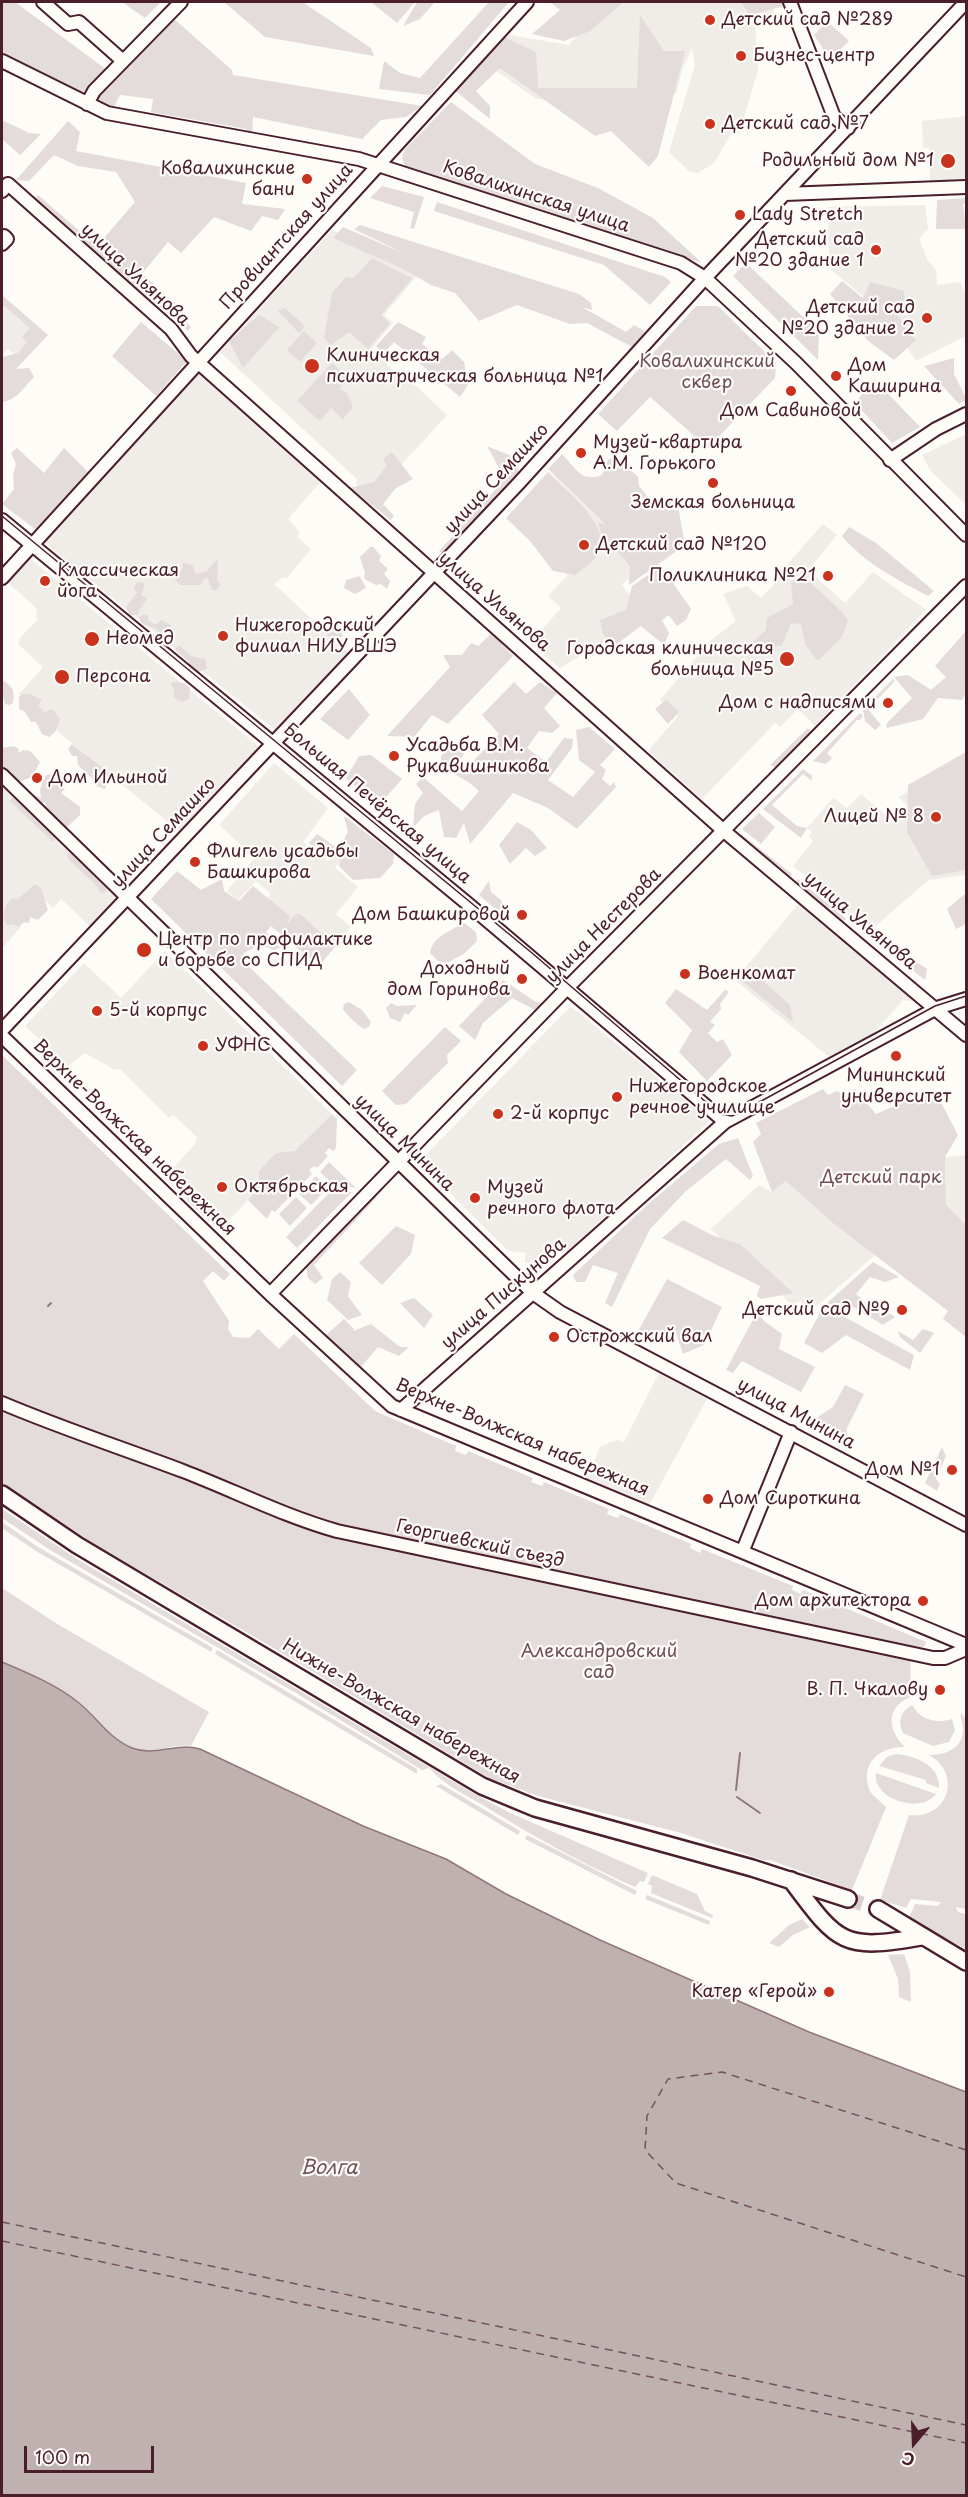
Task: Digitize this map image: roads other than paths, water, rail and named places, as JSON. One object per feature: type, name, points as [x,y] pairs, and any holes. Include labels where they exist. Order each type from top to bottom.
[{"type":"main road","name":"Нижне-Волжская набережная","points":[[2,1494],[77,1545],[482,1786],[535,1808],[791,1880],[848,1899]]},
{"type":"main road","points":[[791,1880],[825,1923],[850,1941],[873,1944],[921,1937]]},
{"type":"main road","points":[[878,1909],[921,1937],[966,1962]]},
{"type":"street","points":[[43,2],[68,24],[79,22],[123,61]]},
{"type":"street","points":[[87,104],[94,91],[181,2]]},
{"type":"street","name":"Провиантская улица","points":[[2,578],[199,363],[376,164],[437,103],[527,2]]},
{"type":"street","points":[[790,2],[834,117],[848,128]]},
{"type":"street","name":"улица Семашко","points":[[2,1030],[966,2]]},
{"type":"street","name":"Ковалихинская улица","points":[[2,61],[107,113],[267,141],[376,164],[681,263],[705,278],[816,383],[966,535]]},
{"type":"street","name":"улица Ульянова","points":[[5,187],[171,329],[199,363],[724,831],[937,1008],[966,1035]]},
{"type":"street","points":[[785,194],[966,188]]},
{"type":"street","points":[[890,460],[936,429],[966,414]]},
{"type":"street","name":"Большая Печёрская улица","points":[[2,520],[274,742],[568,987],[725,1122]]},
{"type":"street","name":"улица Нестерова","points":[[270,1294],[568,987],[966,586]]},
{"type":"street","name":"улица Минина","points":[[2,775],[533,1293],[560,1311],[966,1525]]},
{"type":"street","name":"улица Пискунова","points":[[401,1410],[725,1122],[937,1008],[966,999]]},
{"type":"street","name":"Верхне-Волжская набережная","points":[[2,1036],[384,1401],[743,1550],[966,1647]]},
{"type":"street","name":"Георгиевский съезд","points":[[2,1403],[78,1435],[184,1471],[299,1520],[337,1532],[933,1658],[945,1658],[966,1647]]},
{"type":"street","points":[[743,1550],[790,1432]]},
{"type":"water","name":"Волга","points":[[2,1662],[61,1691],[86,1709],[116,1739],[132,1748],[149,1751],[182,1747],[200,1749],[363,1826],[446,1859],[506,1894],[600,1940],[809,2032],[966,2092],[966,2495],[2,2495]]},
{"type":"waterway","points":[[48,1306],[51,1303]]},
{"type":"waterway","points":[[736,1790],[740,1753]]},
{"type":"waterway","points":[[737,1797],[760,1813]]},
{"type":"tunnel","points":[[848,1899],[878,1909]]},
{"type":"tram line","points":[[2,516],[532,953],[720,1114],[732,1116],[743,1111],[935,1006],[966,996]]},
{"type":"place","name":"Детский сад №289","points":[[710,20]]},
{"type":"place","name":"Бизнес-центр","points":[[741,56]]},
{"type":"place","name":"Детский сад №7","points":[[710,124]]},
{"type":"place","name":"Родильный дом №1","points":[[948,161]]},
{"type":"place","name":"Ковалихинские бани","points":[[307,179]]},
{"type":"place","name":"Lady Stretch","points":[[740,215]]},
{"type":"place","name":"Детский сад №20 здание 1","points":[[876,250]]},
{"type":"place","name":"Детский сад №20 здание 2","points":[[927,318]]},
{"type":"place","name":"Клиническая психиатрическая больница №1","points":[[312,366]]},
{"type":"place","name":"Дом Каширина","points":[[836,376]]},
{"type":"place","name":"Дом Савиновой","points":[[791,391]]},
{"type":"place","name":"Музей-квартира А.М. Горького","points":[[581,453]]},
{"type":"place","name":"Земская больница","points":[[713,483]]},
{"type":"place","name":"Детский сад №120","points":[[584,545]]},
{"type":"place","name":"Поликлиника №21","points":[[828,576]]},
{"type":"place","name":"Классическая йога","points":[[45,581]]},
{"type":"place","name":"Нижегородский филиал НИУ ВШЭ","points":[[223,636]]},
{"type":"place","name":"Неомед","points":[[92,639]]},
{"type":"place","name":"Городская клиническая больница №5","points":[[787,659]]},
{"type":"place","name":"Персона","points":[[62,677]]},
{"type":"place","name":"Дом с надписями","points":[[888,703]]},
{"type":"place","name":"Усадьба В.М. Рукавишникова","points":[[394,756]]},
{"type":"place","name":"Дом Ильиной","points":[[37,778]]},
{"type":"place","name":"Лицей № 8","points":[[936,817]]},
{"type":"place","name":"Флигель усадьбы Башкирова","points":[[195,862]]},
{"type":"place","name":"Дом Башкировой","points":[[522,915]]},
{"type":"place","name":"Центр по профилактике и борьбе со СПИД","points":[[144,950]]},
{"type":"place","name":"Военкомат","points":[[685,974]]},
{"type":"place","name":"Доходный дом Горинова","points":[[522,979]]},
{"type":"place","name":"5-й корпус","points":[[97,1011]]},
{"type":"place","name":"УФНС","points":[[203,1046]]},
{"type":"place","name":"Мининский университет","points":[[896,1056]]},
{"type":"place","name":"Нижегородское речное училище","points":[[617,1097]]},
{"type":"place","name":"2-й корпус","points":[[498,1114]]},
{"type":"place","name":"Октябрьская","points":[[222,1187]]},
{"type":"place","name":"Музей речного флота","points":[[475,1198]]},
{"type":"place","name":"Детский сад №9","points":[[902,1310]]},
{"type":"place","name":"Острожский вал","points":[[554,1337]]},
{"type":"place","name":"Дом №1","points":[[952,1470]]},
{"type":"place","name":"Дом Сироткина","points":[[708,1499]]},
{"type":"place","name":"Дом архитектора","points":[[923,1601]]},
{"type":"place","name":"В. П. Чкалову","points":[[940,1690]]},
{"type":"place","name":"Катер «Герой»","points":[[829,1992]]},
{"type":"park label","name":"Ковалихинский сквер","points":[[707,372]]},
{"type":"park label","name":"Детский парк","points":[[881,1178]]},
{"type":"park label","name":"Александровский сад","points":[[599,1662]]}]
